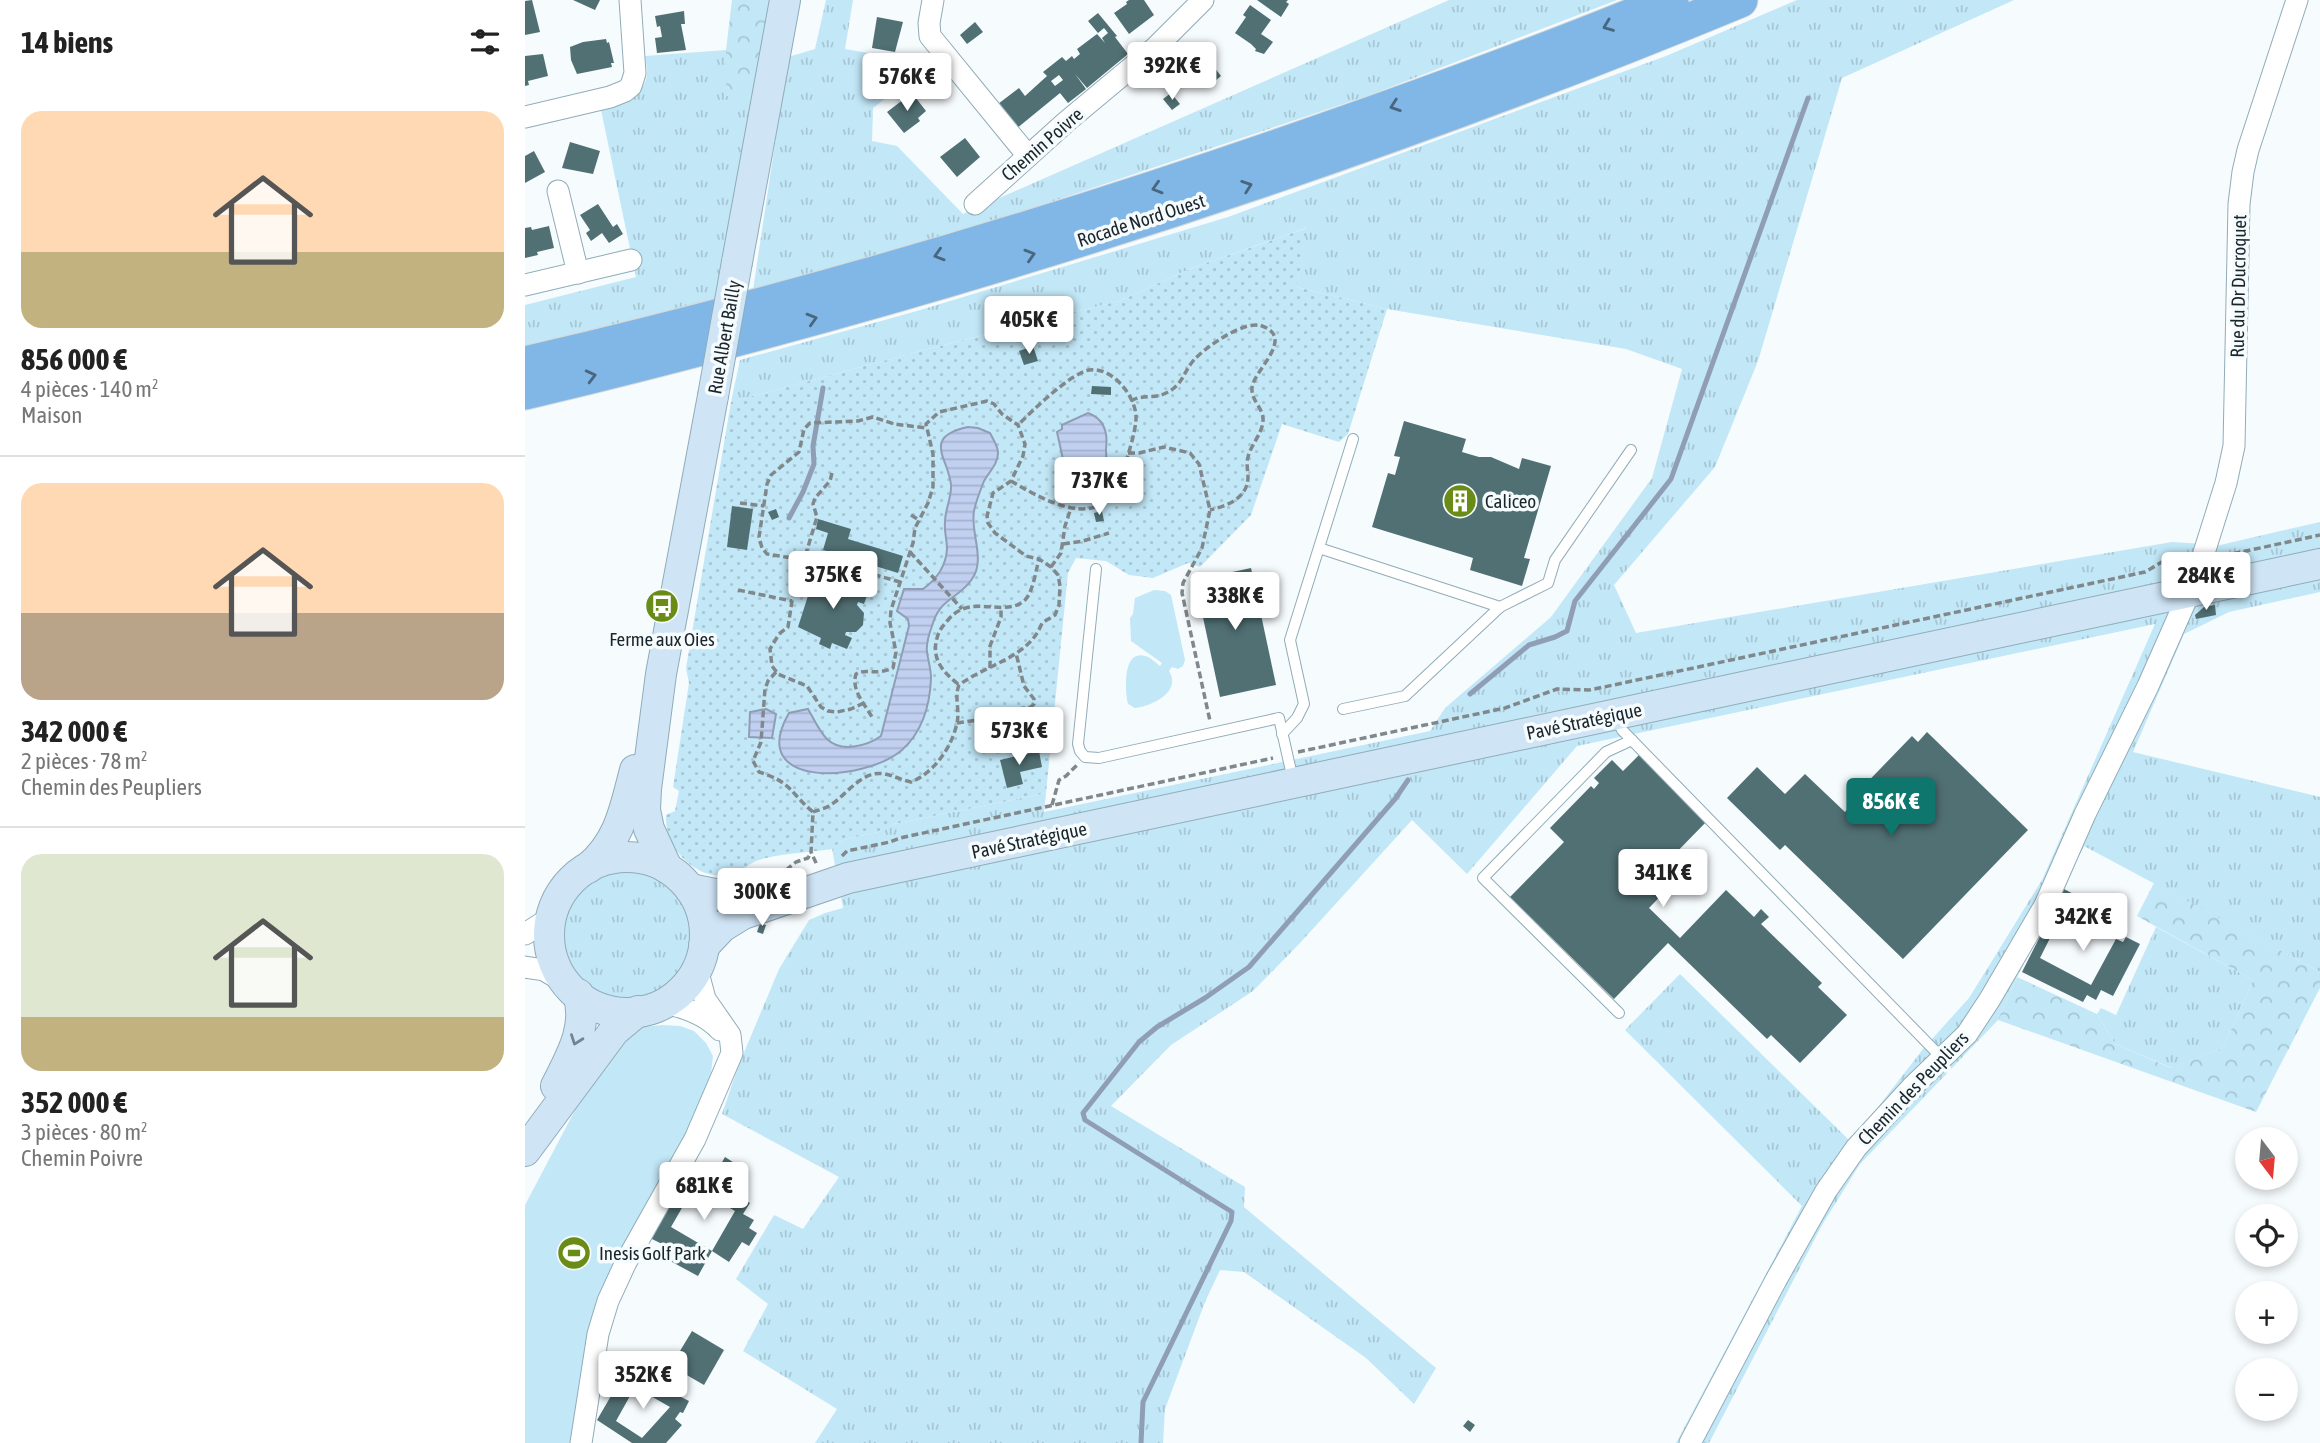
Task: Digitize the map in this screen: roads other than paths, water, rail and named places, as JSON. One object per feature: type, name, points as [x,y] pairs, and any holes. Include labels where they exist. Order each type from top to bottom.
[{"type":"highway","name":"Rocade Nord Ouest","points":[[525,364],[793,298],[1170,184],[1420,97],[1671,0]]},
{"type":"highway","name":"Rocade Nord Ouest","points":[[525,392],[784,326],[1128,226],[1419,125],[1597,58],[1740,0]]},
{"type":"main road","name":"Rue Albert Bailly","points":[[667,868],[649,829],[645,810],[661,674],[785,0]]},
{"type":"main road","name":"Pavé Stratégique","points":[[700,957],[722,927],[743,914],[847,865],[1291,769],[1615,714],[2196,576],[2320,564]]},
{"type":"main road","name":"Rue Albert Bailly","points":[[588,868],[607,850],[618,829],[661,674]]},
{"type":"main road","points":[[525,1141],[558,1083],[578,1036],[582,1016],[572,989],[552,955],[549,934],[552,914],[565,887],[588,868],[607,860],[627,857],[647,860],[667,868],[680,877],[690,889],[703,916],[700,957],[683,989],[614,1031],[525,1152]]},
{"type":"main road","name":"Pavé Stratégique","points":[[690,889],[712,895],[729,895],[818,881],[847,865]]},
{"type":"main road","points":[[572,989],[593,1004],[610,1010],[651,1007]]},
{"type":"street","points":[[525,117],[610,97],[631,86],[635,73],[629,0]]},
{"type":"street","points":[[933,0],[930,36],[1028,156]]},
{"type":"street","name":"Chemin Poivre","points":[[975,204],[1142,60],[1203,0]]},
{"type":"street","name":"Rue du Dr Ducroquet","points":[[2196,576],[2226,483],[2234,446],[2241,182],[2248,150],[2297,0]]},
{"type":"street","points":[[558,191],[578,273]]},
{"type":"street","points":[[525,285],[631,260]]},
{"type":"street","name":"Chemin des Peupliers","points":[[1690,1443],[1826,1191],[1856,1148],[1912,1087],[1967,1034],[2045,905],[2196,576]]},
{"type":"street","points":[[525,934],[552,914]]},
{"type":"street","points":[[581,1443],[599,1335],[608,1301],[626,1262],[695,1139],[730,1061],[730,1035],[705,999],[700,957]]},
{"type":"street","points":[[525,967],[544,970],[572,989]]},
{"type":"street","points":[[651,1007],[688,1010],[711,1021],[729,1044],[730,1061]]},
{"type":"lane","points":[[1282,734],[1297,718],[1304,704],[1290,640],[1353,439]]},
{"type":"lane","points":[[1343,709],[1405,696],[1500,607],[1548,583],[1555,560],[1631,450]]},
{"type":"lane","points":[[1319,548],[1500,607]]},
{"type":"lane","points":[[1096,569],[1078,744],[1085,757],[1099,758],[1279,718],[1291,769]]},
{"type":"lane","points":[[1615,714],[1622,730],[1942,1058]]},
{"type":"lane","points":[[1619,1013],[1483,878],[1606,751],[1632,740]]},
{"type":"waterway","points":[[1470,694],[1529,645],[1567,631],[1575,601],[1671,479],[1808,98]]},
{"type":"waterway","points":[[789,518],[814,464],[813,446],[823,388]]},
{"type":"waterway","points":[[1141,1443],[1143,1402],[1231,1221],[1232,1212],[1085,1120],[1083,1113],[1139,1042],[1157,1027],[1249,967],[1395,799],[1408,780]]},
{"type":"place","name":"Caliceo","points":[[1460,501]]},
{"type":"place","name":"Ferme aux Oies","points":[[662,606]]},
{"type":"place","name":"Inesis Golf Park","points":[[574,1253]]}]
